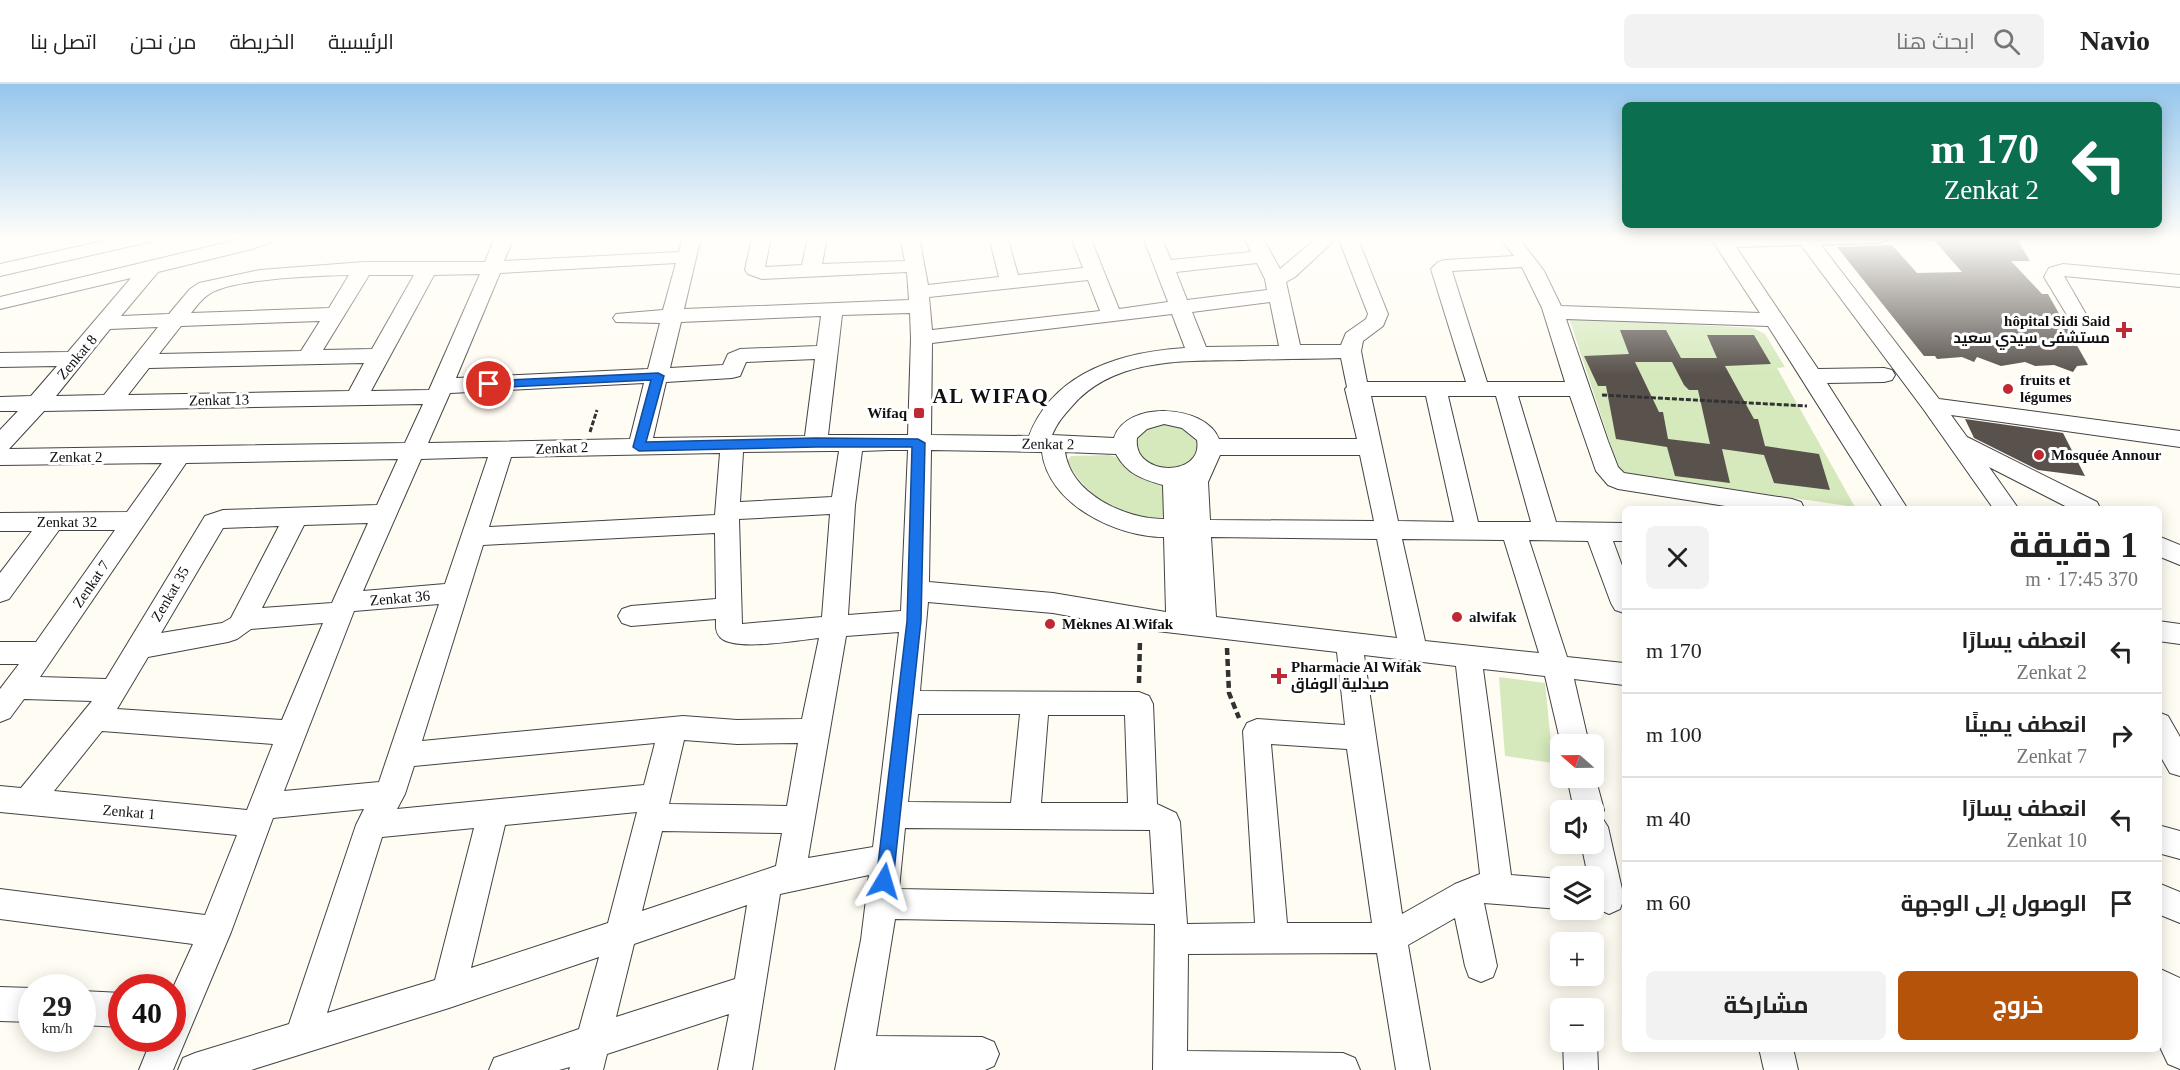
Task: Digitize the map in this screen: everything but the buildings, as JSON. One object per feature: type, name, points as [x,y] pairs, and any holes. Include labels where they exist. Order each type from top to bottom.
[{"type":"street","points":[[0,303],[84,283]]},
{"type":"street","name":"Zenkat 8","points":[[0,444],[37,404],[138,283]]},
{"type":"street","points":[[110,402],[200,290],[224,283]]},
{"type":"street","points":[[308,357],[355,283]]},
{"type":"street","points":[[356,398],[419,283]]},
{"type":"street","points":[[186,995],[215,932],[291,733],[343,607],[486,283]]},
{"type":"street","points":[[639,447],[680,283]]},
{"type":"street","points":[[793,310],[802,283]]},
{"type":"street","points":[[918,283],[922,338],[915,606],[877,940],[853,1062],[982,1054]]},
{"type":"street","points":[[623,318],[832,309],[920,299],[1000,283]]},
{"type":"street","points":[[1100,283],[1112,316]]},
{"type":"street","points":[[1172,283],[1198,353]]},
{"type":"street","points":[[1276,283],[1291,352]]},
{"type":"street","points":[[922,338],[1181,306],[1278,287],[1281,283]]},
{"type":"street","points":[[1366,283],[1378,314],[1376,322],[1353,338],[1350,351],[1356,389],[1371,447],[1413,649]]},
{"type":"street","points":[[1445,283],[1479,390]]},
{"type":"street","points":[[1541,283],[1550,298],[1578,388],[1608,471],[1616,479],[1626,483],[1700,502],[1761,506]]},
{"type":"street","points":[[1750,283],[1894,506]]},
{"type":"street","points":[[1840,283],[2005,506]]},
{"type":"street","points":[[2058,283],[2077,316]]},
{"type":"street","points":[[816,442],[832,309]]},
{"type":"street","points":[[1555,312],[1775,320]]},
{"type":"street","points":[[105,322],[335,314]]},
{"type":"street","points":[[1350,351],[1198,353],[1150,357],[1129,362],[1091,378],[1062,402],[1046,423],[1046,443],[1066,483],[1089,504],[1120,520],[1137,525],[1187,528],[1622,532]]},
{"type":"street","name":"Zenkat 13","points":[[0,404],[356,398],[725,372],[732,371],[736,359],[740,356],[828,352]]},
{"type":"street","points":[[142,362],[379,356]]},
{"type":"street","points":[[0,360],[75,359]]},
{"type":"street","points":[[219,400],[248,359]]},
{"type":"street","points":[[1812,376],[1884,375]]},
{"type":"street","points":[[1356,389],[1578,388]]},
{"type":"street","points":[[1436,390],[1468,530]]},
{"type":"street","points":[[1505,390],[1546,531]]},
{"type":"street","points":[[1932,405],[2180,439]]},
{"type":"street","points":[[1187,528],[1196,482],[1206,455],[1207,436],[1200,428],[1184,420],[1164,417],[1140,423],[1125,437],[1123,446],[1131,462],[1139,469],[1171,479],[1175,484],[1187,528],[1203,626]]},
{"type":"street","name":"Zenkat 2","points":[[0,457],[179,456],[816,442],[1046,443],[1123,446]]},
{"type":"street","points":[[1958,442],[2084,506]]},
{"type":"street","points":[[735,1070],[750,991],[778,880],[799,820],[834,628],[843,505],[852,443]]},
{"type":"street","points":[[732,445],[727,517],[728,608],[729,630],[735,634],[834,628],[915,606],[1053,603],[1140,619],[1622,674]]},
{"type":"street","points":[[1162,476],[1185,474],[1206,455],[1371,447]]},
{"type":"street","points":[[302,1037],[371,825],[390,794],[501,449]]},
{"type":"street","name":"Zenkat 7","points":[[0,710],[44,653],[179,456]]},
{"type":"street","points":[[473,537],[727,517],[843,505]]},
{"type":"street","name":"Zenkat 35","points":[[14,801],[95,719],[214,522],[223,519],[383,514]]},
{"type":"street","points":[[139,648],[234,630],[246,619],[296,517]]},
{"type":"street","points":[[2,586],[53,521]]},
{"type":"street","name":"Zenkat 32","points":[[0,522],[134,521]]},
{"type":"street","points":[[1514,531],[1557,667],[1573,734]]},
{"type":"street","points":[[1597,531],[1622,598]]},
{"type":"street","points":[[2162,546],[2180,556]]},
{"type":"street","name":"Zenkat 36","points":[[246,619],[455,593]]},
{"type":"street","points":[[631,616],[728,608]]},
{"type":"street","points":[[2162,632],[2180,634]]},
{"type":"street","points":[[1349,642],[1359,738],[1389,938],[1413,1070]]},
{"type":"street","points":[[0,653],[44,653]]},
{"type":"street","points":[[1468,656],[1497,888]]},
{"type":"street","points":[[18,688],[114,690]]},
{"type":"street","points":[[905,702],[1139,704],[1143,817]]},
{"type":"street","points":[[1025,815],[1035,703]]},
{"type":"street","points":[[95,719],[291,733]]},
{"type":"street","points":[[2162,724],[2180,726]]},
{"type":"street","points":[[402,755],[696,727],[737,732],[814,731]]},
{"type":"street","points":[[590,1055],[619,933],[673,729]]},
{"type":"street","points":[[1272,939],[1257,731],[1359,738]]},
{"type":"street","points":[[2162,731],[2180,764]]},
{"type":"street","name":"Zenkat 1","points":[[14,801],[261,815],[390,794]]},
{"type":"street","points":[[371,825],[493,812],[652,807],[799,820]]},
{"type":"street","points":[[449,992],[493,812]]},
{"type":"street","points":[[893,814],[1157,817],[1165,822],[1171,924],[1170,1069],[1343,1070]]},
{"type":"street","points":[[2162,840],[2180,845]]},
{"type":"street","points":[[1599,854],[1609,900]]},
{"type":"street","points":[[202,1069],[449,992],[778,880],[887,858]]},
{"type":"street","points":[[881,904],[1171,924],[1272,939],[1389,938],[1477,889],[1497,888],[1550,893]]},
{"type":"street","points":[[1466,894],[1481,966]]},
{"type":"street","points":[[2162,900],[2180,908]]},
{"type":"street","points":[[0,904],[215,932]]},
{"type":"street","points":[[2162,986],[2180,994]]},
{"type":"street","points":[[506,1070],[590,1055],[750,991]]},
{"type":"street","points":[[0,1004],[18,1005]]},
{"type":"street","points":[[2162,1017],[2171,1045]]},
{"type":"street","points":[[156,1070],[163,1052]]},
{"type":"street","points":[[1580,1052],[1581,1070]]},
{"type":"street","points":[[1777,1052],[1781,1070]]},
{"type":"path","points":[[1578,388],[1600,395],[1832,407]]},
{"type":"path","points":[[1139,704],[1140,619]]},
{"type":"path","points":[[1203,626],[1232,707],[1239,718],[1257,731]]},
{"type":"green space","points":[[1569,318],[1753,328],[1765,334],[1785,367],[1777,368],[1854,506],[1848,506],[1620,473]]},
{"type":"green space","points":[[1170,421],[1201,438],[1199,458],[1174,470],[1144,465],[1132,439],[1136,432]]},
{"type":"green space","points":[[1109,455],[1116,457],[1133,474],[1164,485],[1165,513],[1162,517],[1134,516],[1107,504],[1083,484],[1067,461],[1071,456]]},
{"type":"green space","points":[[1499,677],[1545,683],[1550,734],[1550,763],[1505,756]]},
{"type":"place","name":"hôpital Sidi Said مستشفى سيدي سعيد","points":[[2124,330]]},
{"type":"place","name":"fruits et légumes","points":[[2008,389]]},
{"type":"place","name":"Wifaq","points":[[919,413]]},
{"type":"place","name":"Mosquée Annour","points":[[2039,455]]},
{"type":"place","name":"alwifak","points":[[1457,617]]},
{"type":"place","name":"Meknes Al Wifak","points":[[1050,624]]},
{"type":"place","name":"Pharmacie Al Wifak صيدلية الوفاق","points":[[1279,676]]},
{"type":"district","name":"AL WIFAQ","points":[[991,396]]},
{"type":"route","points":[[489,384],[658,376],[639,447],[816,442],[918,443],[914,621],[884,881]]}]
